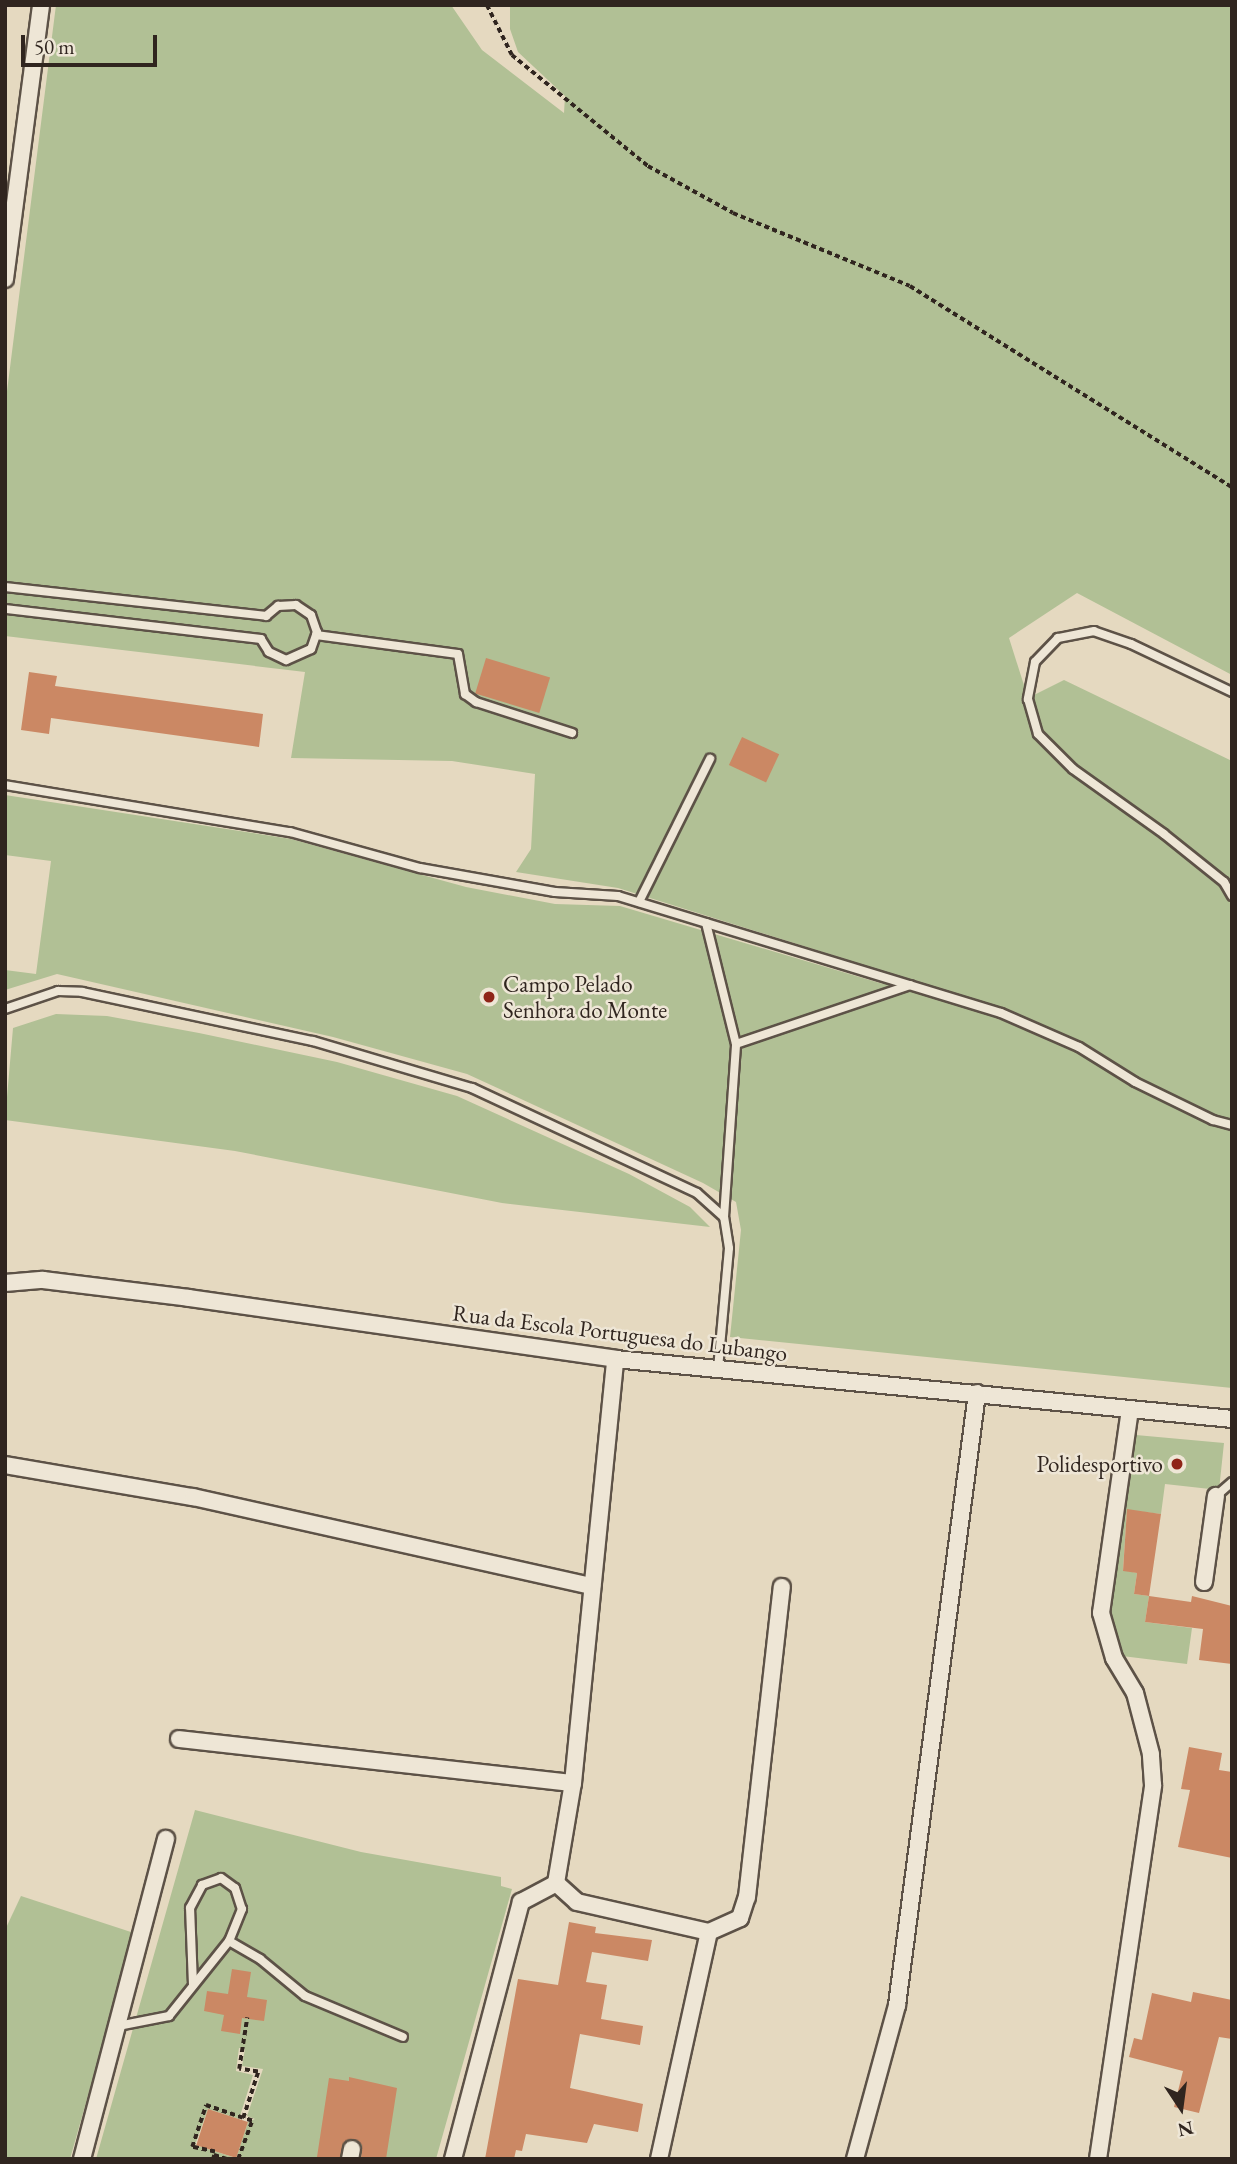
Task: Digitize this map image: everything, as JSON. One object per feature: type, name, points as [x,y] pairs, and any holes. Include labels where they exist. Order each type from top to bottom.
[{"type":"street","points":[[5,279],[41,5]]},
{"type":"street","name":"Rua da Escola Portuguesa do Lubango","points":[[5,1283],[43,1280],[189,1298],[615,1359],[1232,1419]]},
{"type":"street","points":[[556,1883],[573,1783],[615,1359]]},
{"type":"street","points":[[855,2159],[897,2005],[976,1393]]},
{"type":"street","points":[[1098,2159],[1153,1785],[1139,1704],[1114,1658],[1101,1614],[1130,1409]]},
{"type":"street","points":[[5,1465],[193,1497],[592,1586]]},
{"type":"street","points":[[1204,1582],[1216,1496]]},
{"type":"street","points":[[556,1883],[577,1902],[709,1932],[740,1918],[747,1897],[782,1587]]},
{"type":"street","points":[[178,1739],[573,1783]]},
{"type":"street","points":[[82,2159],[166,1839]]},
{"type":"street","points":[[453,2159],[521,1902],[556,1883]]},
{"type":"street","points":[[659,2159],[709,1932]]},
{"type":"lane","points":[[5,587],[266,616],[278,606],[296,605],[311,615],[316,635],[304,655],[286,660],[269,653],[261,639],[5,609]]},
{"type":"lane","points":[[1232,692],[1131,644],[1094,631],[1058,638],[1035,662],[1028,699],[1038,734],[1073,769],[1164,834],[1224,882],[1232,896]]},
{"type":"lane","points":[[316,635],[458,654],[465,694],[476,702],[572,733]]},
{"type":"lane","points":[[639,902],[710,759]]},
{"type":"lane","points":[[5,785],[290,832],[419,868],[639,902],[1000,1013],[1079,1048],[1135,1082],[1213,1120],[1232,1125]]},
{"type":"lane","points":[[706,923],[736,1044],[724,1217],[729,1248],[718,1369]]},
{"type":"lane","points":[[736,1044],[910,985]]},
{"type":"lane","points":[[5,1010],[58,991],[82,992],[313,1041],[472,1088],[698,1193],[724,1217]]},
{"type":"lane","points":[[1216,1496],[1232,1482]]},
{"type":"lane","points":[[118,2026],[169,2016],[193,1986],[229,1941],[242,1909],[235,1888],[221,1878],[202,1885],[190,1908],[193,1986]]},
{"type":"lane","points":[[229,1941],[260,1959],[305,1996],[403,2037]]},
{"type":"path","points":[[487,5],[512,55],[658,173],[733,214],[910,286],[1232,487]]},
{"type":"path","points":[[243,2118],[258,2072],[239,2069],[247,2018]]},
{"type":"path","points":[[228,2159],[192,2147],[206,2105],[252,2121],[239,2159]]},
{"type":"green space","points":[[56,5],[451,5],[482,50],[564,113],[565,96],[518,52],[510,29],[510,5],[1232,5],[1232,675],[1077,593],[1009,638],[1028,698],[1064,680],[1232,761],[1232,1388],[730,1337],[741,1230],[736,1202],[703,1183],[467,1074],[333,1037],[57,974],[5,990],[5,970],[36,974],[51,861],[5,855],[5,795],[291,839],[466,887],[555,904],[620,906],[883,984],[867,966],[618,888],[516,872],[531,849],[535,774],[452,761],[291,758],[305,672],[5,636],[5,407]]},
{"type":"green space","points":[[56,1014],[107,1016],[199,1033],[337,1062],[457,1096],[629,1174],[690,1207],[710,1227],[502,1203],[235,1151],[5,1120],[13,1028]]},
{"type":"green space","points":[[1136,1435],[1224,1443],[1219,1490],[1165,1484],[1161,1514],[1127,1510],[1123,1570],[1137,1573],[1134,1594],[1149,1596],[1145,1622],[1192,1628],[1187,1664],[1122,1656],[1109,1614]]},
{"type":"green space","points":[[195,1810],[361,1852],[501,1877],[501,1886],[512,1889],[436,2159],[96,2159]],"holes":[[[239,2048],[245,2049],[242,2066],[263,2069],[247,2116],[255,2119],[248,2122],[236,2158],[195,2145],[208,2109],[239,2119],[253,2075],[236,2071]]]},
{"type":"green space","points":[[21,1896],[134,1933],[70,2159],[5,2159],[5,1930]]},
{"type":"building","points":[[486,658],[550,678],[539,713],[475,693]]},
{"type":"building","points":[[29,672],[57,676],[55,686],[263,714],[259,747],[51,718],[49,734],[21,730]]},
{"type":"building","points":[[742,737],[779,754],[766,782],[729,765]]},
{"type":"building","points":[[1127,1509],[1161,1514],[1149,1596],[1134,1594],[1137,1573],[1123,1571]]},
{"type":"building","points":[[1149,1596],[1191,1602],[1192,1596],[1232,1606],[1232,1664],[1199,1660],[1203,1629],[1145,1622]]},
{"type":"building","points":[[1189,1747],[1222,1753],[1219,1770],[1232,1772],[1232,1858],[1178,1847],[1190,1790],[1181,1789]]},
{"type":"building","points":[[569,1922],[596,1927],[595,1933],[652,1940],[648,1961],[592,1952],[586,1982],[607,1985],[601,2019],[643,2026],[640,2045],[580,2034],[570,2088],[643,2104],[638,2132],[594,2124],[587,2143],[526,2134],[522,2151],[516,2150],[514,2159],[485,2159],[518,1979],[558,1985]]},
{"type":"building","points":[[232,1969],[251,1972],[247,1997],[267,2000],[264,2021],[242,2018],[240,2034],[221,2031],[224,2015],[204,2011],[207,1991],[228,1994]]},
{"type":"building","points":[[1193,1992],[1232,2000],[1232,2039],[1219,2037],[1199,2113],[1174,2107],[1183,2071],[1129,2057],[1134,2038],[1142,2040],[1152,1993],[1191,2002]]},
{"type":"building","points":[[349,2077],[397,2088],[386,2159],[361,2159],[362,2145],[353,2139],[344,2143],[340,2159],[317,2157],[329,2078],[349,2081]]},
{"type":"building","points":[[208,2109],[248,2122],[236,2158],[196,2145]]},
{"type":"place","name":"Campo Pelado Senhora do Monte","points":[[489,997]]},
{"type":"place","name":"Polidesportivo","points":[[1177,1464]]}]
